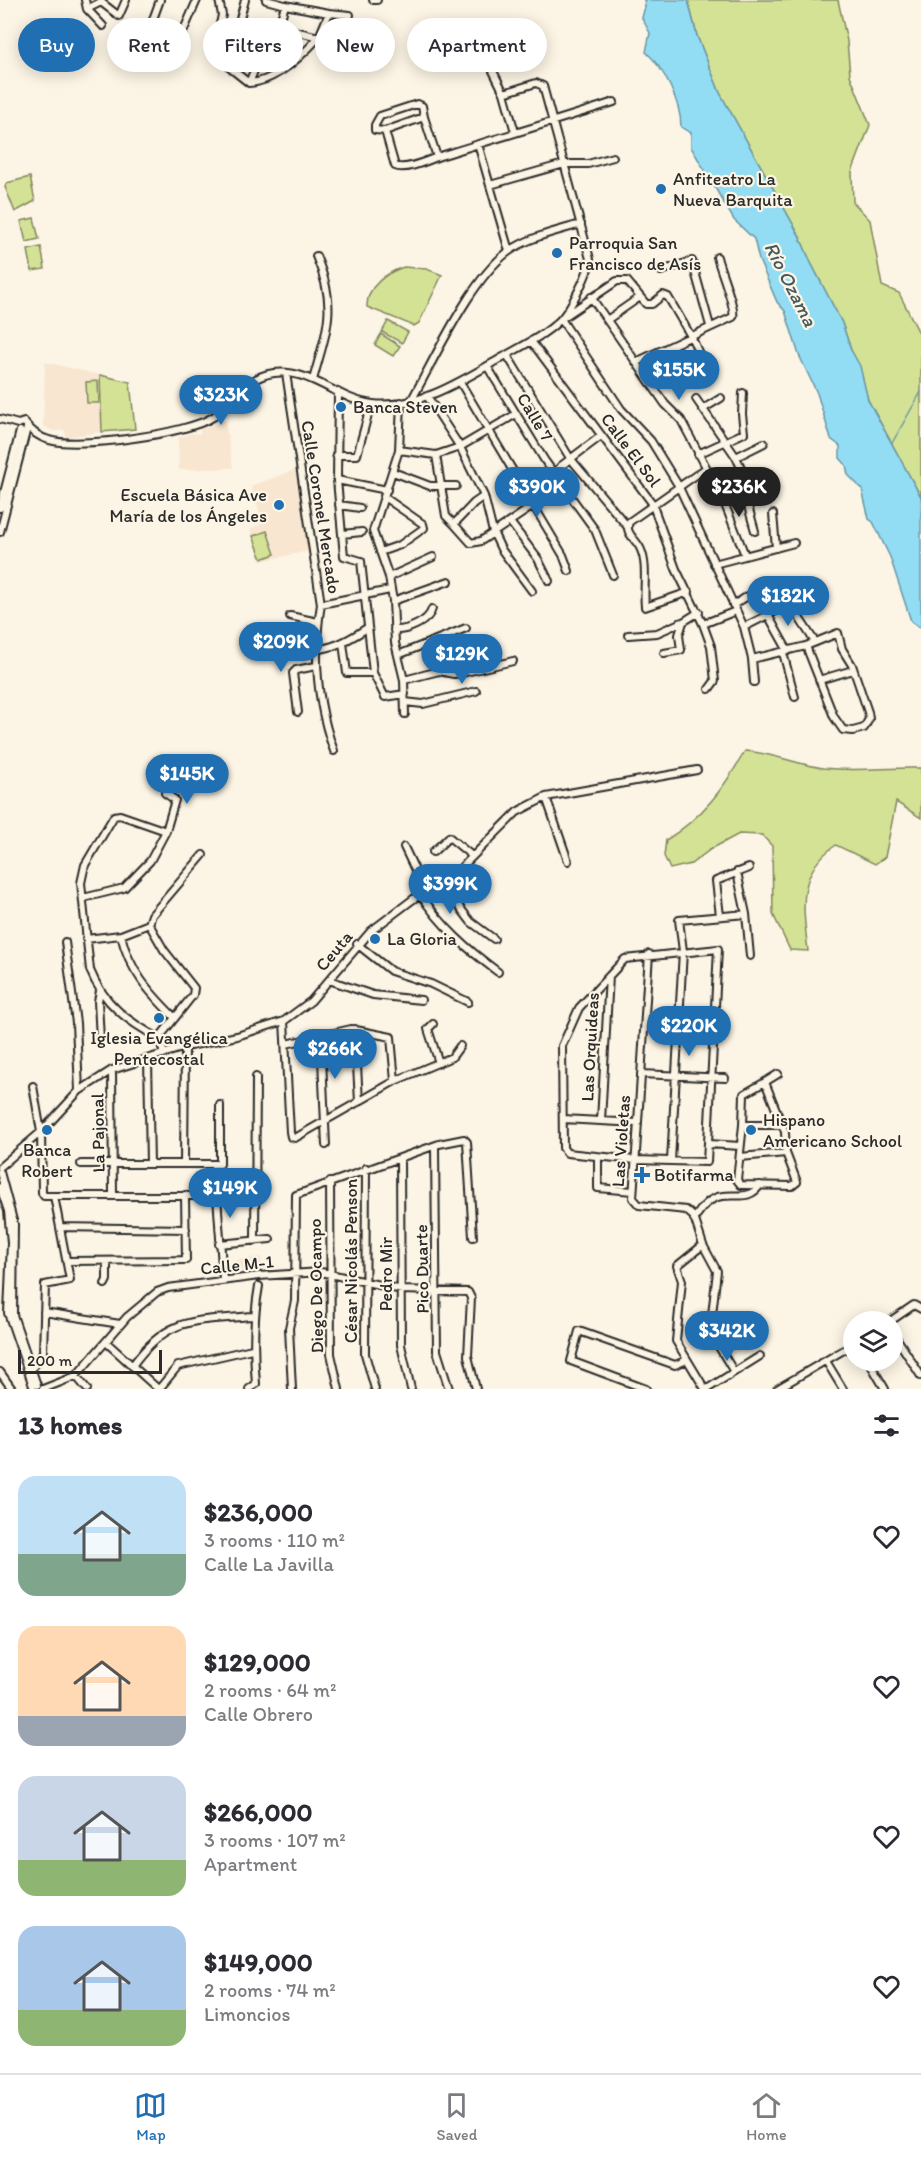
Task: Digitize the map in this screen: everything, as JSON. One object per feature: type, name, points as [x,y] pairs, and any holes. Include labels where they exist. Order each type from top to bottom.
[{"type":"street","points":[[85,0],[87,9],[103,26]]},
{"type":"street","points":[[87,9],[101,2],[119,16],[126,0]]},
{"type":"street","points":[[153,18],[160,0]]},
{"type":"street","points":[[189,18],[197,0]]},
{"type":"street","points":[[219,0],[221,18]]},
{"type":"street","points":[[240,18],[245,0]]},
{"type":"street","points":[[266,0],[350,15]]},
{"type":"street","points":[[281,18],[285,5]]},
{"type":"street","points":[[327,18],[329,13]]},
{"type":"street","points":[[236,72],[249,83],[263,81],[283,69],[315,41]]},
{"type":"street","points":[[249,83],[253,72]]},
{"type":"street","points":[[494,72],[504,93],[515,132]]},
{"type":"street","points":[[504,93],[539,83],[544,91],[581,224],[590,265],[561,319]]},
{"type":"street","points":[[385,131],[396,167],[437,157],[614,102]]},
{"type":"street","points":[[424,117],[385,131],[375,130],[380,116],[417,104],[422,106],[437,157]]},
{"type":"street","points":[[478,144],[509,251]]},
{"type":"street","points":[[490,185],[564,164],[588,164],[614,157]]},
{"type":"street","points":[[412,399],[485,273],[509,251],[528,241],[581,224]]},
{"type":"street","points":[[313,380],[326,337],[329,290],[315,256]]},
{"type":"street","points":[[636,362],[733,317],[735,314],[717,257]]},
{"type":"street","points":[[661,271],[692,261],[710,326]]},
{"type":"street","points":[[0,419],[48,440],[66,443],[172,431],[212,418],[242,387],[274,373],[286,373],[313,380],[370,404],[401,402],[428,396],[460,382],[531,341],[591,297],[623,280],[629,282],[640,297],[649,304],[663,295],[668,297],[692,338],[703,363]]},
{"type":"street","points":[[591,297],[665,404],[681,420],[722,497],[745,555]]},
{"type":"street","points":[[607,320],[640,297]]},
{"type":"street","points":[[561,319],[621,409],[651,441],[678,485],[744,627],[752,659],[754,682]]},
{"type":"street","name":"Calle El Sol","points":[[531,341],[652,503],[676,569],[703,624],[715,672],[715,681],[709,689]]},
{"type":"street","points":[[507,355],[570,458],[627,526],[642,551],[645,607],[689,592]]},
{"type":"street","name":"Calle 7","points":[[487,366],[555,474],[595,530],[614,575]]},
{"type":"street","name":"Calle Coronel Mercado","points":[[286,373],[321,604],[316,666],[328,735],[334,751]]},
{"type":"street","points":[[460,382],[563,555],[569,571]]},
{"type":"street","points":[[338,392],[336,455],[344,557],[361,561],[373,673],[385,697],[405,694]]},
{"type":"street","points":[[698,454],[744,433],[743,393]]},
{"type":"street","points":[[428,396],[460,447],[484,496],[493,532],[501,549],[532,591]]},
{"type":"street","points":[[703,409],[721,398]]},
{"type":"street","points":[[696,399],[736,456],[752,491],[751,496],[746,499],[722,497]]},
{"type":"street","points":[[401,402],[399,450],[373,531],[389,577],[394,630],[404,680],[405,714]]},
{"type":"street","points":[[336,455],[357,454],[370,404]]},
{"type":"street","points":[[399,450],[436,455],[460,447],[516,414]]},
{"type":"street","points":[[0,508],[23,429]]},
{"type":"street","points":[[0,532],[23,429]]},
{"type":"street","points":[[436,455],[446,516],[471,543],[481,542],[533,506],[541,490],[570,458],[601,436]]},
{"type":"street","points":[[736,456],[764,443]]},
{"type":"street","points":[[627,526],[652,503],[706,468]]},
{"type":"street","points":[[393,472],[443,488],[456,486]]},
{"type":"street","points":[[337,480],[387,490]]},
{"type":"street","points":[[454,524],[484,496]]},
{"type":"street","points":[[380,552],[400,545],[424,528],[423,524],[384,497]]},
{"type":"street","points":[[746,499],[755,531]]},
{"type":"street","points":[[339,505],[360,508]]},
{"type":"street","points":[[773,514],[776,548]]},
{"type":"street","points":[[510,522],[538,559],[549,581]]},
{"type":"street","points":[[342,534],[362,532]]},
{"type":"street","points":[[714,564],[794,543]]},
{"type":"street","points":[[389,577],[433,557]]},
{"type":"street","points":[[393,601],[449,580]]},
{"type":"street","points":[[321,604],[390,590]]},
{"type":"street","points":[[703,624],[734,608],[758,590]]},
{"type":"street","points":[[744,627],[788,604],[793,605],[814,642]]},
{"type":"street","points":[[394,630],[401,630],[428,618],[432,609]]},
{"type":"street","points":[[628,635],[657,633],[699,612]]},
{"type":"street","points":[[768,615],[785,652],[795,697]]},
{"type":"street","points":[[290,616],[318,622]]},
{"type":"street","points":[[664,653],[681,650],[679,635],[683,622]]},
{"type":"street","points":[[292,649],[317,651],[343,643],[367,628]]},
{"type":"street","points":[[398,655],[465,628]]},
{"type":"street","points":[[752,659],[806,646],[838,633],[869,719],[864,728],[843,730],[819,680],[806,646]]},
{"type":"street","points":[[343,643],[347,673],[373,673]]},
{"type":"street","points":[[404,680],[439,671],[461,659]]},
{"type":"street","points":[[439,671],[454,674],[513,661]]},
{"type":"street","points":[[298,712],[293,673],[296,670],[316,666]]},
{"type":"street","points":[[819,680],[853,670]]},
{"type":"street","points":[[405,702],[423,704],[476,691]]},
{"type":"street","name":"Ceuta","points":[[0,1167],[41,1132],[79,1091],[112,1070],[185,1047],[237,1036],[284,1021],[311,1001],[357,944],[423,892],[441,883],[517,812],[546,797],[697,770]]},
{"type":"street","points":[[83,898],[124,888],[150,861],[166,831],[175,800],[165,793]]},
{"type":"street","points":[[546,797],[568,861]]},
{"type":"street","points":[[164,1054],[159,1038],[135,1026],[116,1011],[100,991],[90,970],[81,883],[85,865],[110,819],[120,815],[166,831]]},
{"type":"street","points":[[433,852],[449,837],[472,856]]},
{"type":"street","points":[[404,847],[423,892],[442,923],[465,948],[498,972]]},
{"type":"street","points":[[86,939],[121,935],[149,924],[157,909],[203,855]]},
{"type":"street","points":[[720,916],[716,881],[749,868]]},
{"type":"street","points":[[737,872],[746,914],[750,956]]},
{"type":"street","points":[[441,883],[471,922],[494,939]]},
{"type":"street","points":[[671,1161],[683,951],[680,918],[746,914]]},
{"type":"street","points":[[149,924],[164,950],[194,988],[193,995],[159,1038]]},
{"type":"street","points":[[121,935],[128,961],[137,976],[174,1017]]},
{"type":"street","points":[[65,942],[76,1023],[79,1091]]},
{"type":"street","points":[[357,944],[391,971],[430,984],[468,1002]]},
{"type":"street","points":[[715,948],[719,951],[708,1160],[705,1163],[635,1160],[567,1153],[563,1148],[561,1052],[563,1041],[579,1008],[625,959],[683,951],[715,948]]},
{"type":"street","name":"Las Violetas","points":[[649,954],[633,1191],[635,1204],[687,1209],[694,1219]]},
{"type":"street","name":"Las Orquideas","points":[[601,1121],[609,976]]},
{"type":"street","points":[[328,980],[373,995],[421,1000]]},
{"type":"street","points":[[100,991],[98,1001],[100,1040]]},
{"type":"street","points":[[284,1021],[291,1137],[295,1138],[325,1123],[395,1081],[455,1056],[460,1046]]},
{"type":"street","points":[[433,1024],[428,1029],[439,1063]]},
{"type":"street","points":[[286,1044],[355,1029],[391,1037],[395,1081]]},
{"type":"street","points":[[355,1029],[359,1102]]},
{"type":"street","points":[[321,1038],[326,1145]]},
{"type":"street","points":[[184,1164],[185,1047]]},
{"type":"street","points":[[148,1059],[150,1164]]},
{"type":"street","name":"La Pajonal","points":[[112,1070],[113,1195]]},
{"type":"street","points":[[641,1074],[725,1078]]},
{"type":"street","points":[[765,1082],[782,1125],[786,1153],[793,1168],[795,1185],[738,1183],[744,1094],[778,1074]]},
{"type":"street","points":[[255,1241],[256,1077]]},
{"type":"street","points":[[33,1086],[41,1132],[42,1193],[45,1196],[254,1196]]},
{"type":"street","points":[[81,1164],[220,1164],[220,1105]]},
{"type":"street","points":[[563,1119],[638,1124]]},
{"type":"street","points":[[742,1125],[782,1125]]},
{"type":"street","points":[[292,1389],[289,1328],[295,1301],[296,1195],[366,1168],[457,1138],[464,1138],[467,1142],[473,1237]]},
{"type":"street","points":[[709,1144],[740,1146]]},
{"type":"street","name":"Pico Duarte","points":[[435,1147],[437,1351],[449,1389]]},
{"type":"street","points":[[740,1157],[786,1153]]},
{"type":"street","points":[[598,1157],[598,1188],[633,1191]]},
{"type":"street","name":"Pedro Mir","points":[[400,1158],[401,1345],[411,1389]]},
{"type":"street","name":"César Nicolás Penson","points":[[366,1168],[365,1354],[375,1389]]},
{"type":"street","points":[[0,1172],[14,1224],[13,1315],[20,1340],[33,1367],[35,1388]]},
{"type":"street","name":"Diego De Ocampo","points":[[330,1182],[331,1354],[339,1389]]},
{"type":"street","points":[[734,1372],[710,1332],[717,1271],[703,1245],[694,1219],[704,1205],[717,1197],[743,1197],[754,1193],[760,1185]]},
{"type":"street","points":[[0,1187],[8,1210],[11,1243],[8,1313],[35,1388]]},
{"type":"street","points":[[66,1261],[184,1261],[186,1229],[184,1195]]},
{"type":"street","points":[[217,1196],[223,1280]]},
{"type":"street","points":[[33,1367],[43,1353],[45,1285],[69,1281],[54,1197]]},
{"type":"street","points":[[60,1227],[186,1229]]},
{"type":"street","points":[[219,1244],[270,1239]]},
{"type":"street","points":[[703,1245],[677,1266],[682,1281],[676,1338],[687,1360],[706,1389],[760,1356]]},
{"type":"street","points":[[105,1284],[107,1261]]},
{"type":"street","name":"Calle M-1","points":[[35,1388],[76,1376],[120,1324],[157,1292],[223,1280],[330,1273],[402,1290],[438,1290],[470,1295],[468,1356],[476,1389]]},
{"type":"street","points":[[251,1389],[256,1384],[252,1349],[253,1316],[259,1286]]},
{"type":"street","points":[[903,1312],[914,1305],[920,1307]]},
{"type":"street","points":[[44,1312],[120,1324]]},
{"type":"street","points":[[132,1366],[145,1348],[171,1327],[202,1320],[253,1316]]},
{"type":"street","points":[[646,1389],[571,1361],[579,1331],[582,1330],[675,1365],[687,1360]]},
{"type":"street","points":[[106,1342],[159,1389],[178,1366],[252,1349]]},
{"type":"street","points":[[903,1348],[921,1376]]},
{"type":"street","points":[[777,1389],[843,1351]]},
{"type":"street","points":[[826,1361],[843,1389]]},
{"type":"street","points":[[874,1371],[885,1389]]},
{"type":"street","points":[[0,1372],[12,1389]]},
{"type":"street","points":[[76,1376],[87,1389]]},
{"type":"shaded area","points":[[45,362],[100,375],[102,432],[66,437],[65,430],[53,431],[43,426]]},
{"type":"shaded area","points":[[225,420],[233,468],[179,470],[178,438],[191,433],[200,434],[200,429]]},
{"type":"shaded area","name":"Escuela Básica Ave María de los Ángeles","points":[[297,469],[309,551],[261,561],[250,529],[263,523],[251,486]]},
{"type":"shaded area","points":[[261,1257],[262,1269],[237,1272],[236,1260]]},
{"type":"green space","points":[[688,0],[838,0],[847,41],[850,75],[870,125],[852,172],[853,202],[870,220],[882,286],[899,293],[921,337],[921,497],[868,400],[859,366],[842,323],[799,235],[720,93],[697,36]]},
{"type":"green space","points":[[30,177],[35,201],[15,212],[5,187],[7,183]]},
{"type":"green space","points":[[34,218],[39,239],[26,242],[21,221]]},
{"type":"green space","points":[[41,247],[45,269],[32,271],[28,250]]},
{"type":"green space","points":[[404,267],[427,269],[442,275],[419,323],[414,326],[367,307],[370,293],[379,281]]},
{"type":"green space","points":[[388,321],[408,332],[402,343],[382,332]]},
{"type":"green space","points":[[381,334],[400,346],[393,356],[375,345]]},
{"type":"green space","points":[[100,375],[130,382],[135,429],[102,432]]},
{"type":"green space","points":[[98,381],[99,403],[87,403],[86,382]]},
{"type":"green space","points":[[267,531],[275,554],[262,559],[253,536]]},
{"type":"green space","points":[[745,751],[823,768],[848,770],[921,768],[921,818],[896,802],[885,857],[875,864],[836,845],[814,867],[808,879],[804,906],[808,951],[790,950],[773,914],[772,846],[762,835],[739,834],[711,849],[691,864],[670,869],[664,856],[666,840],[691,822],[712,801]]},
{"type":"water","name":"Río Ozama","points":[[644,0],[688,0],[697,36],[720,93],[799,235],[842,323],[851,350],[860,366],[868,400],[921,497],[921,628],[911,621],[890,557],[873,522],[869,519],[862,489],[848,475],[846,465],[840,458],[840,446],[831,439],[817,393],[799,355],[785,311],[777,302],[759,260],[754,239],[734,220],[691,147],[691,133],[681,127],[678,107],[670,86],[659,67],[646,52],[650,33],[642,18]]},
{"type":"waterway","points":[[892,443],[921,392]]},
{"type":"place","name":"Anfiteatro La Nueva Barquita","points":[[661,189]]},
{"type":"place","name":"Parroquia San Francisco de Asís","points":[[557,253]]},
{"type":"place","name":"Banca Steven","points":[[341,407]]},
{"type":"place","name":"Escuela Básica Ave María de los Ángeles","points":[[279,505]]},
{"type":"place","name":"La Gloria","points":[[375,939]]},
{"type":"place","name":"Iglesia Evangélica Pentecostal","points":[[159,1018]]},
{"type":"place","name":"Banca Robert","points":[[47,1130]]},
{"type":"place","name":"Hispano Americano School","points":[[751,1130]]},
{"type":"place","name":"Botifarma","points":[[642,1175]]}]
